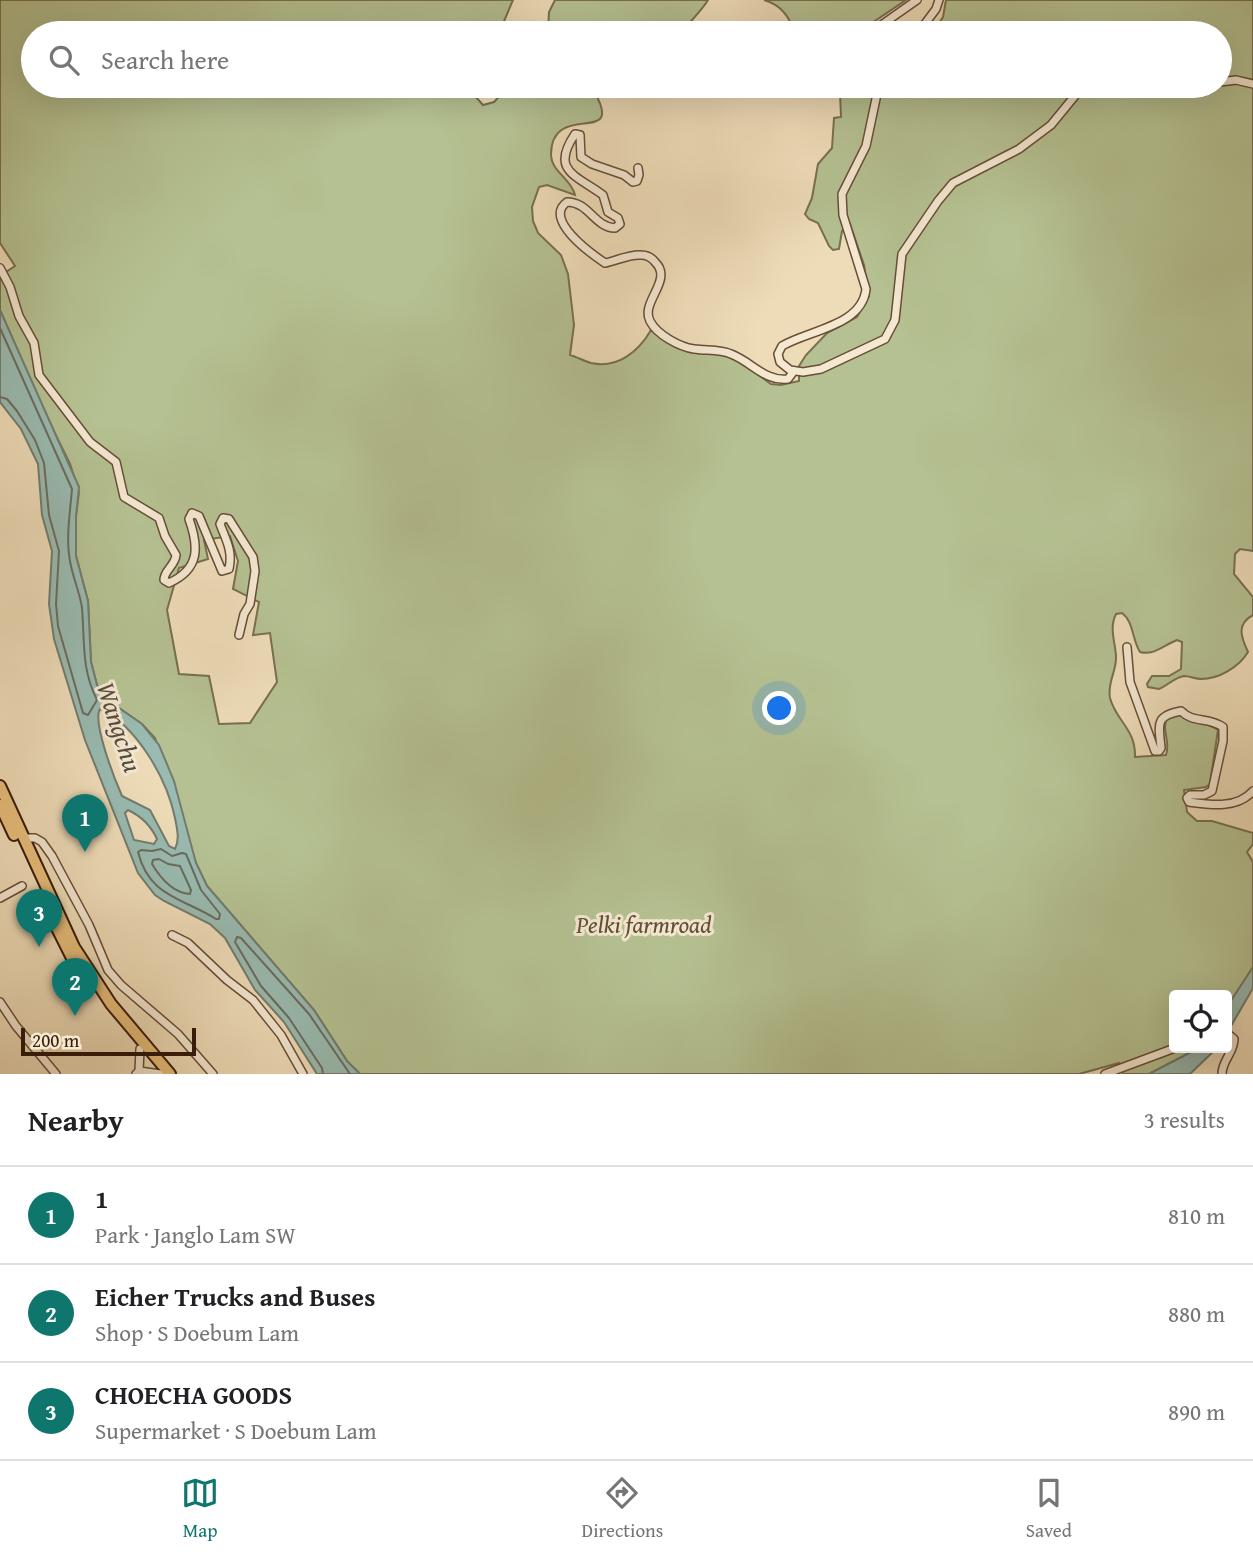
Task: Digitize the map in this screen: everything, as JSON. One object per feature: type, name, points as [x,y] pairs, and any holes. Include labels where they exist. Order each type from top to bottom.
[{"type":"highway","points":[[0,786],[74,947],[111,1004],[170,1074]]},
{"type":"highway","points":[[0,805],[68,951],[93,990],[161,1074]]},
{"type":"street","points":[[887,21],[917,0]]},
{"type":"street","points":[[927,21],[939,0]]},
{"type":"street","points":[[1232,80],[1253,84]]},
{"type":"street","points":[[876,98],[866,146],[842,194],[843,215],[866,289],[865,298],[856,313],[782,346],[778,354],[780,362],[794,372],[821,369],[885,339],[895,320],[902,254],[938,201],[953,183],[1019,149],[1051,125],[1073,98]]},
{"type":"street","points":[[638,168],[637,181],[633,181],[592,164],[581,157],[580,135],[575,134],[564,152],[566,166],[580,181],[603,195],[608,212],[618,218],[620,224],[615,228],[606,227],[580,204],[568,202],[561,208],[560,215],[568,231],[605,263],[639,255],[655,261],[660,269],[660,277],[648,314],[651,324],[660,333],[689,348],[731,353],[775,379],[789,379],[794,372]]},
{"type":"street","points":[[0,268],[10,287],[19,316],[34,343],[39,374],[90,442],[116,462],[124,497],[134,505],[155,514],[161,522],[165,536],[176,555],[164,580],[173,582],[192,564],[196,543],[189,519],[192,513],[199,516],[222,571],[227,571],[231,561],[229,542],[220,524],[223,518],[229,519],[253,556],[255,571],[253,590],[239,635]]},
{"type":"street","points":[[1127,647],[1130,682],[1155,751],[1161,748],[1159,725],[1162,718],[1169,713],[1181,710],[1187,717],[1212,720],[1223,727],[1223,741],[1212,791],[1204,795],[1190,796],[1187,798],[1189,802],[1233,804],[1243,801],[1253,791]]},
{"type":"street","points":[[23,837],[42,842],[52,856],[89,925],[108,970],[121,985],[178,1034],[213,1074]]},
{"type":"street","points":[[0,898],[22,886]]},
{"type":"street","points":[[172,935],[188,943],[227,980],[253,1000],[281,1035],[303,1074]]},
{"type":"street","points":[[0,1002],[16,1026],[56,1074]]},
{"type":"street","points":[[140,1049],[137,1073],[161,1074]]},
{"type":"street","points":[[1105,1074],[1169,1050]]},
{"type":"street","points":[[1223,1074],[1224,1062],[1229,1053]]},
{"type":"green space","name":"Pelki farmroad","points":[[0,0],[513,0],[504,21],[21,21],[21,98],[477,98],[483,105],[498,98],[597,98],[602,109],[601,118],[595,122],[563,129],[554,138],[551,154],[554,166],[570,184],[575,195],[547,185],[539,187],[532,207],[533,221],[538,233],[561,255],[568,274],[574,325],[570,355],[591,363],[619,361],[634,351],[651,330],[667,341],[722,353],[741,362],[771,384],[781,385],[799,381],[799,366],[806,355],[827,333],[857,317],[869,296],[864,265],[850,224],[842,231],[839,249],[833,250],[818,223],[805,214],[812,198],[818,164],[832,148],[834,118],[841,117],[840,98],[1232,98],[1232,21],[940,21],[946,0],[1253,0],[1253,551],[1240,549],[1235,554],[1234,574],[1253,597],[1253,615],[1242,627],[1243,641],[1248,652],[1234,667],[1215,677],[1201,679],[1184,676],[1159,689],[1148,687],[1152,676],[1169,676],[1181,669],[1182,642],[1177,640],[1154,651],[1140,652],[1129,621],[1122,613],[1116,614],[1113,629],[1116,661],[1109,692],[1113,706],[1132,739],[1135,757],[1166,755],[1167,718],[1180,714],[1218,730],[1210,784],[1184,790],[1187,812],[1197,821],[1212,821],[1253,833],[1253,844],[1247,852],[1253,862],[1253,967],[1232,999],[1232,990],[1169,990],[1169,1053],[1189,1053],[1149,1074],[1123,1074],[1119,1063],[1079,1074],[360,1074],[347,1061],[314,1010],[207,886],[196,863],[155,738],[142,724],[106,699],[97,685],[91,662],[88,601],[76,556],[79,492],[70,464],[37,397],[0,310],[0,276],[15,266],[0,243]],"holes":[[[230,536],[238,561],[233,589],[259,602],[253,635],[270,633],[277,682],[250,723],[219,724],[209,676],[179,674],[167,610],[179,568],[208,559],[204,540]]]},
{"type":"green space","points":[[555,0],[708,0],[692,21],[549,21],[549,12]]},
{"type":"green space","points":[[764,0],[906,0],[875,21],[790,21],[775,5]]},
{"type":"water","points":[[0,310],[79,487],[76,556],[88,601],[91,662],[97,685],[106,699],[142,724],[159,745],[174,781],[196,863],[207,886],[314,1010],[347,1061],[360,1074],[317,1074],[284,1022],[255,990],[225,938],[210,924],[155,895],[138,873],[85,740],[54,639],[49,604],[52,551],[42,515],[38,464],[21,429],[0,402]],"holes":[[[100,709],[126,728],[158,771],[175,818],[178,838],[175,849],[169,846],[150,810],[122,796],[102,738],[98,716]],[[128,810],[149,826],[157,839],[154,844],[134,840],[125,813]]]},
{"type":"water","points":[[1253,967],[1253,988],[1232,1024],[1232,999]]},
{"type":"water","points":[[1189,1053],[1212,1053],[1190,1074],[1149,1074]]},
{"type":"place","name":"1","points":[[85,852]]},
{"type":"place","name":"CHOECHA GOODS","points":[[39,947]]},
{"type":"place","name":"Eicher Trucks and Buses","points":[[75,1016]]},
{"type":"water label","name":"Wangchu","points":[[120,727]]}]
